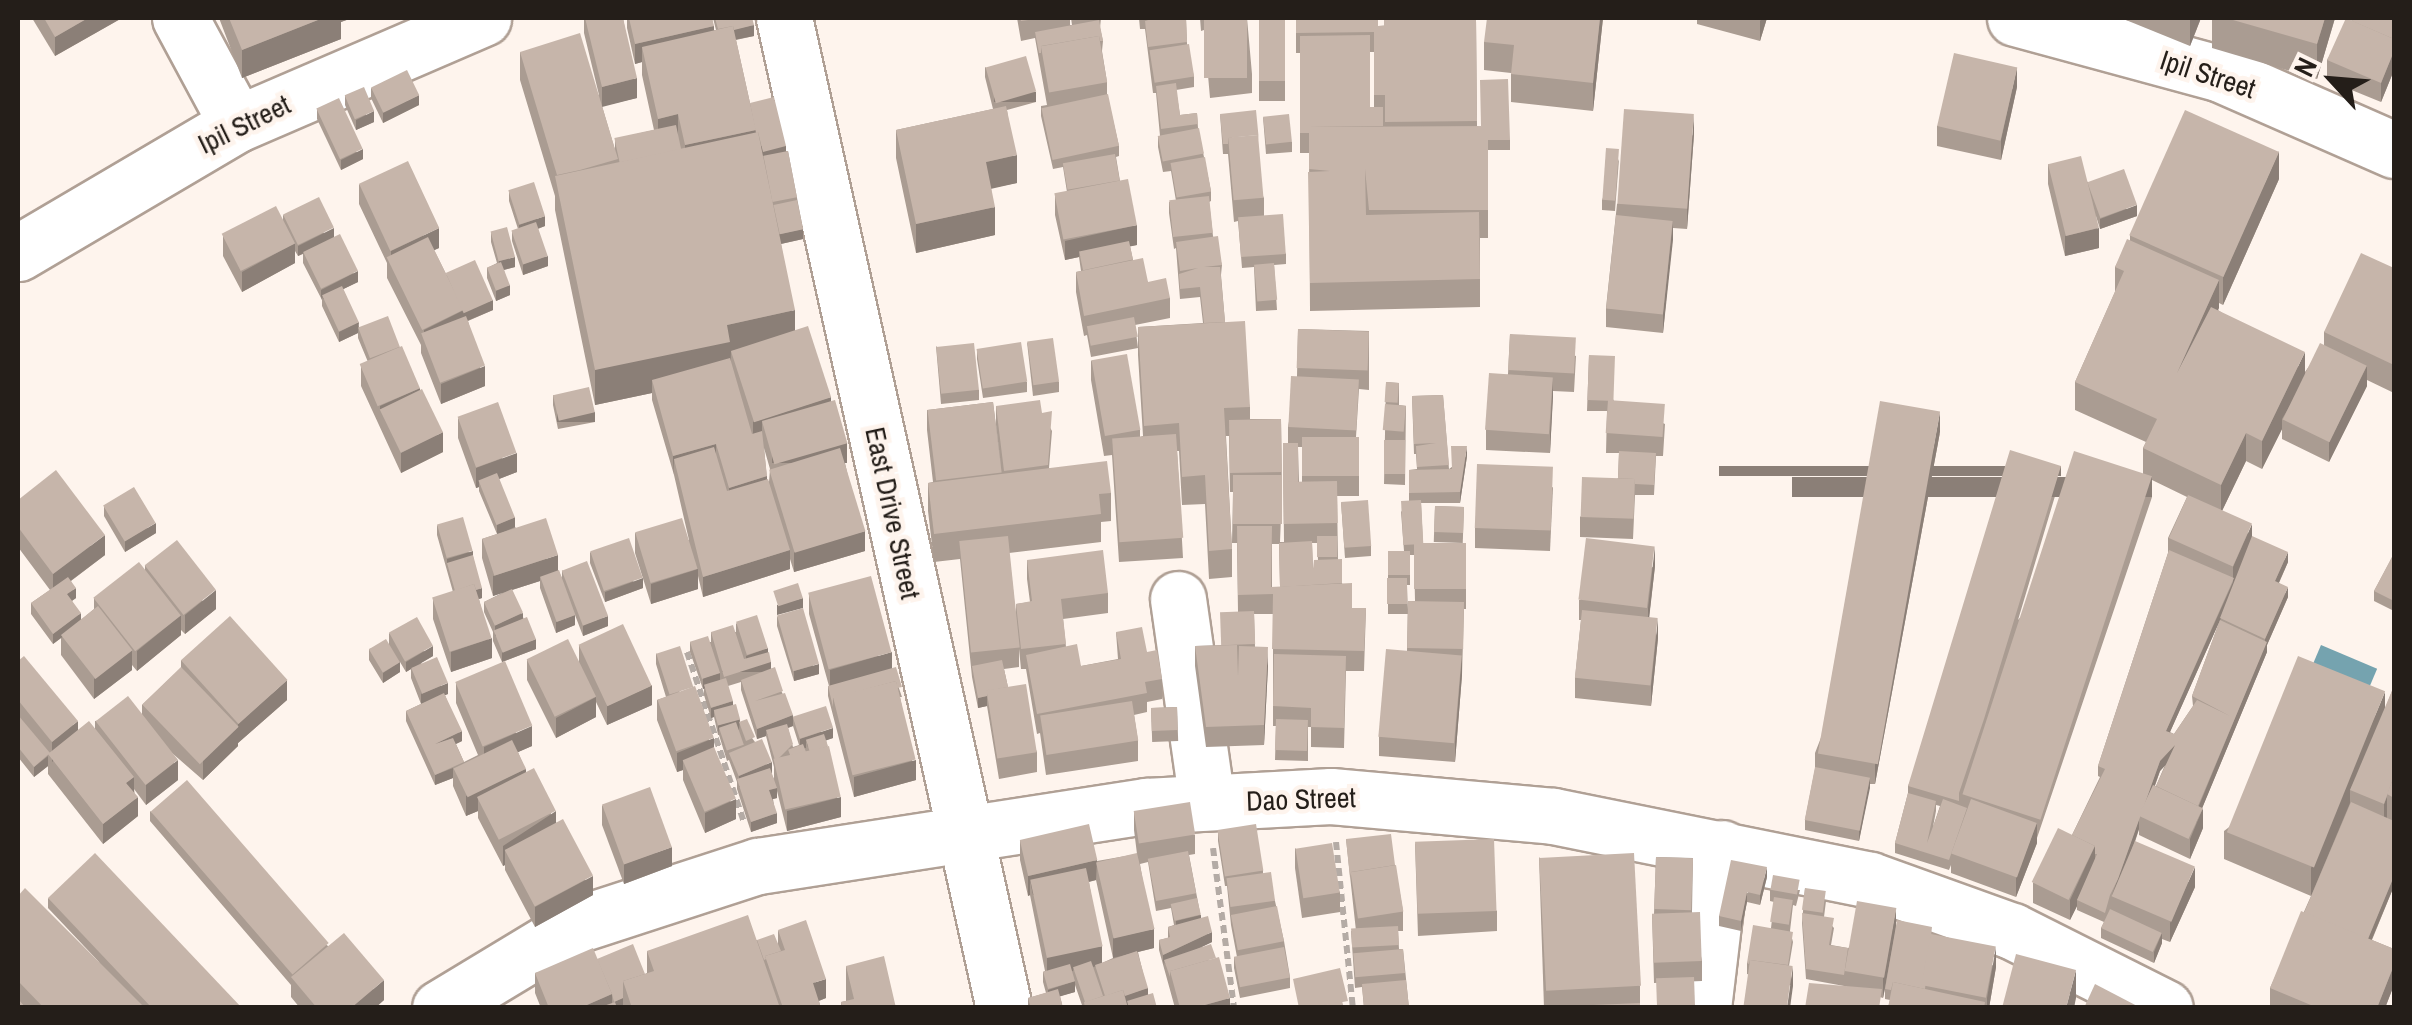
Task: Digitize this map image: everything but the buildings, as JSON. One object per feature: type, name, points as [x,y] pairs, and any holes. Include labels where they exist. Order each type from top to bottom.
[{"type":"street","points":[[180,18],[237,124]]},
{"type":"street","name":"Ipil Street","points":[[18,253],[237,124],[482,18]]},
{"type":"street","name":"East Drive Street","points":[[784,18],[1004,1008]]},
{"type":"street","name":"Ipil Street","points":[[2025,19],[2222,74],[2394,150]]},
{"type":"street","points":[[1178,599],[1209,819]]},
{"type":"street","name":"Dao Street","points":[[440,1008],[578,924],[758,866],[962,829],[1209,819],[1373,797],[1722,848],[1870,880],[2012,931],[2165,1008]]},
{"type":"street","points":[[1704,1008],[1722,848]]},
{"type":"path","points":[[687,652],[744,824]]},
{"type":"path","points":[[1209,819],[1234,1008]]},
{"type":"path","points":[[1336,849],[1353,1008]]},
{"type":"water","points":[[2321,645],[2377,669],[2363,702],[2307,678]]}]
